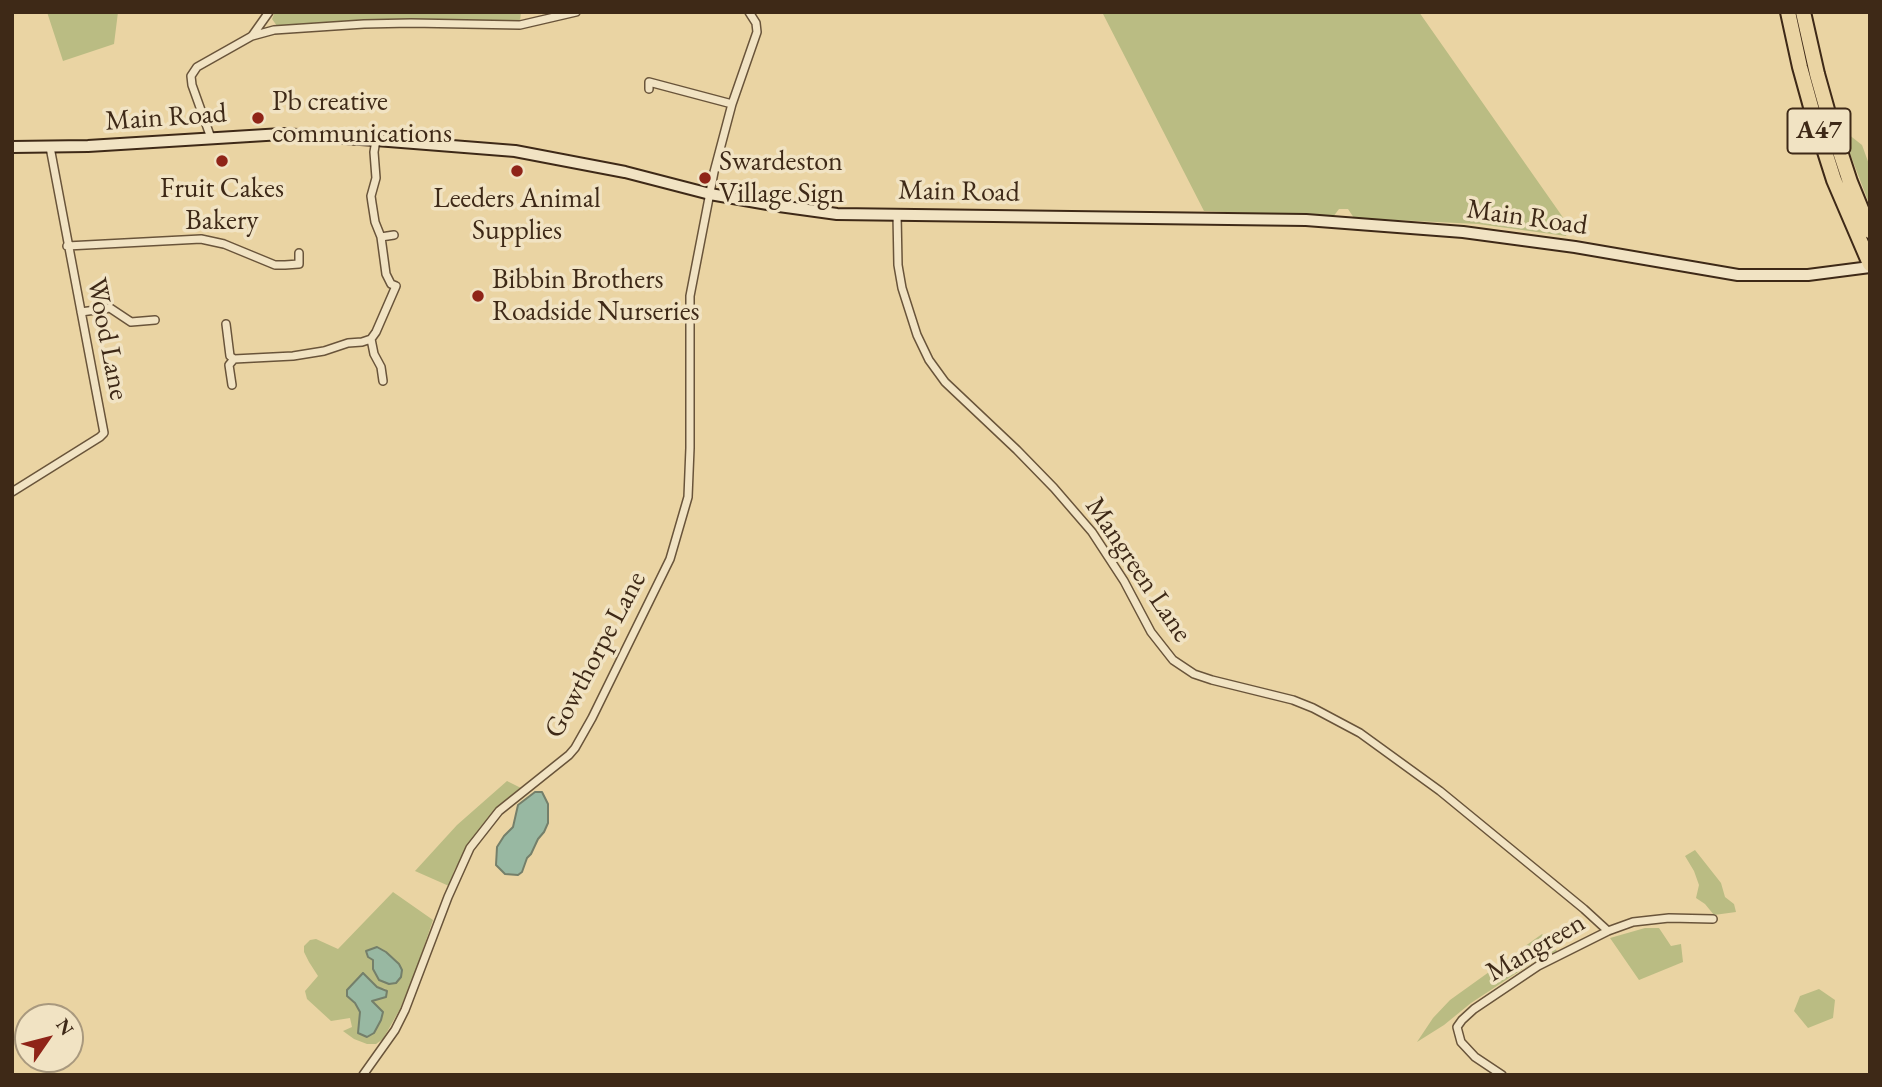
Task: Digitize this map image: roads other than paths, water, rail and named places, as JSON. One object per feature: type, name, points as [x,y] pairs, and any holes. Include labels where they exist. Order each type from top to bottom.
[{"type":"highway","name":"A47","points":[[1788,12],[1813,114],[1835,180],[1870,266]]},
{"type":"highway","name":"A47","points":[[1803,12],[1816,74],[1831,124],[1870,231]]},
{"type":"main road","name":"Main Road","points":[[12,147],[100,146],[282,134],[376,140],[533,154],[710,194],[837,214],[1306,220],[1463,232],[1575,247],[1738,275],[1808,275],[1870,266]]},
{"type":"street","points":[[252,36],[269,12]]},
{"type":"street","points":[[211,138],[191,76],[197,67],[252,36],[274,30],[364,24],[520,25],[576,12]]},
{"type":"street","name":"Gowthorpe Lane","points":[[363,1075],[395,1030],[405,1010],[448,897],[470,848],[499,811],[569,755],[592,718],[670,559],[688,497],[690,296],[710,194],[732,104],[757,32],[756,23],[749,12]]},
{"type":"street","points":[[648,82],[732,104]]},
{"type":"street","points":[[226,324],[230,356],[234,359],[293,356],[371,339],[397,286],[391,284],[386,274],[371,196],[376,178],[376,140]]},
{"type":"street","name":"Wood Lane","points":[[12,492],[103,433],[50,147]]},
{"type":"street","name":"Mangreen Lane","points":[[897,214],[898,265],[902,288],[917,335],[929,360],[945,382],[1026,459],[1092,532],[1124,581],[1151,632],[1173,660],[1194,674],[1293,700],[1360,733],[1440,791],[1608,931]]},
{"type":"street","points":[[381,237],[394,235]]},
{"type":"street","points":[[67,246],[201,239],[224,244],[275,264],[299,264]]},
{"type":"street","points":[[298,274],[299,253]]},
{"type":"street","points":[[81,312],[110,308],[131,322],[155,320]]},
{"type":"street","points":[[371,339],[383,381]]},
{"type":"street","points":[[232,385],[229,365],[234,359]]},
{"type":"street","name":"Mangreen","points":[[1502,1075],[1467,1050],[1461,1042],[1457,1027],[1493,995],[1538,966],[1608,931],[1633,922],[1669,918],[1713,919]]},
{"type":"place","name":"Pb creative communications","points":[[258,118]]},
{"type":"place","name":"Fruit Cakes Bakery","points":[[222,161]]},
{"type":"place","name":"Leeders Animal Supplies","points":[[517,171]]},
{"type":"place","name":"Swardeston Village Sign","points":[[705,178]]},
{"type":"place","name":"Bibbin Brothers Roadside Nurseries","points":[[478,296]]}]
